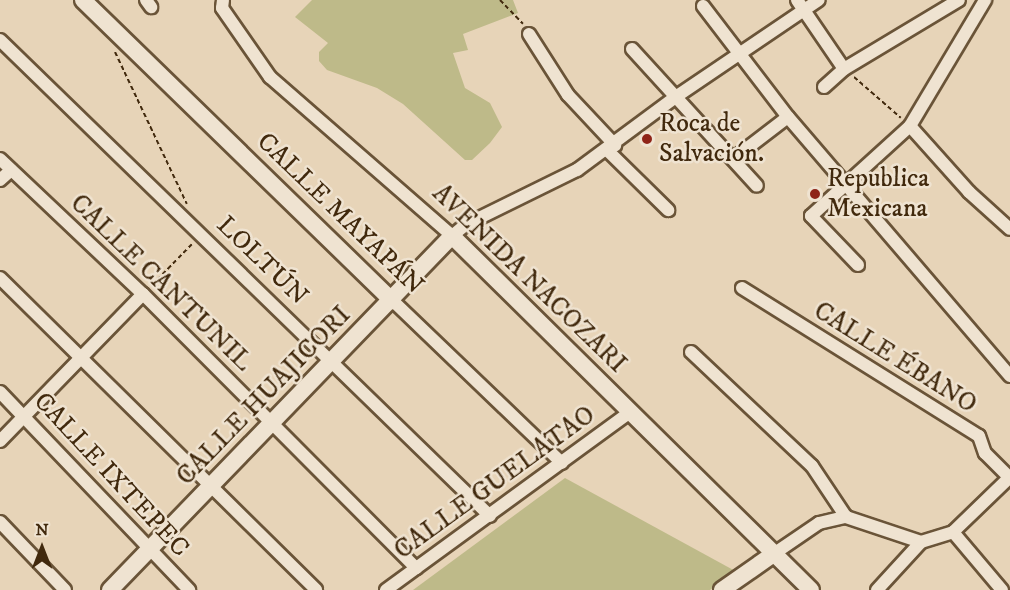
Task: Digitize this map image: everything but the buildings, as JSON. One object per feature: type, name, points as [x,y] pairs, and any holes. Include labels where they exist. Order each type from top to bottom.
[{"type":"street","name":"CALLE MAYAPÁN","points":[[83,0],[562,463]]},
{"type":"street","name":"AVENIDA NACOZARI","points":[[223,0],[222,8],[270,77],[452,236],[811,590]]},
{"type":"street","points":[[452,236],[465,225],[577,170],[739,53],[801,5],[819,0]]},
{"type":"street","points":[[825,87],[844,69],[959,0]]},
{"type":"street","points":[[858,265],[811,216],[849,184],[910,126],[985,0]]},
{"type":"street","points":[[801,5],[844,69]]},
{"type":"street","points":[[703,6],[788,117],[849,184],[928,285],[1010,376]]},
{"type":"street","points":[[529,34],[574,104],[668,210]]},
{"type":"street","name":"LOLTÚN","points":[[0,40],[332,360],[490,516]]},
{"type":"street","points":[[632,49],[757,186]]},
{"type":"street","points":[[733,159],[788,117]]},
{"type":"street","points":[[910,126],[969,192],[1010,229]]},
{"type":"street","name":"CALLE CANTUNIL","points":[[0,159],[143,294],[416,568]]},
{"type":"street","points":[[0,180],[11,170]]},
{"type":"street","name":"CALLE HUAJICORI","points":[[110,590],[214,485],[270,422],[393,301],[452,236]]},
{"type":"street","points":[[0,278],[214,485],[316,590]]},
{"type":"street","name":"CALLE ÉBANO","points":[[742,288],[979,436],[986,453],[1010,477]]},
{"type":"street","points":[[0,441],[143,294]]},
{"type":"street","points":[[691,352],[813,466],[846,517]]},
{"type":"street","name":"CALLE IXTEPEC","points":[[0,392],[25,416],[148,551],[189,590]]},
{"type":"street","name":"CALLE GUELATAO","points":[[386,590],[630,412]]},
{"type":"street","points":[[877,590],[921,542],[953,532],[1010,477]]},
{"type":"street","points":[[722,590],[819,523],[846,517],[921,542]]},
{"type":"street","points":[[0,522],[65,590]]},
{"type":"street","points":[[953,532],[1002,590]]},
{"type":"path","points":[[501,0],[529,34]]},
{"type":"path","points":[[112,45],[191,214]]},
{"type":"path","points":[[844,69],[910,126]]},
{"type":"path","points":[[143,294],[201,235]]},
{"type":"shaded area","points":[[312,0],[513,0],[518,13],[463,34],[468,50],[453,53],[465,88],[490,103],[502,127],[490,143],[472,160],[465,160],[403,104],[377,88],[327,70],[319,61],[319,52],[328,43],[295,17]]},
{"type":"shaded area","points":[[565,478],[737,572],[710,590],[413,590]]},
{"type":"place","name":"Roca de Salvación.","points":[[647,139]]},
{"type":"place","name":"Republica Mexicana","points":[[815,194]]}]
